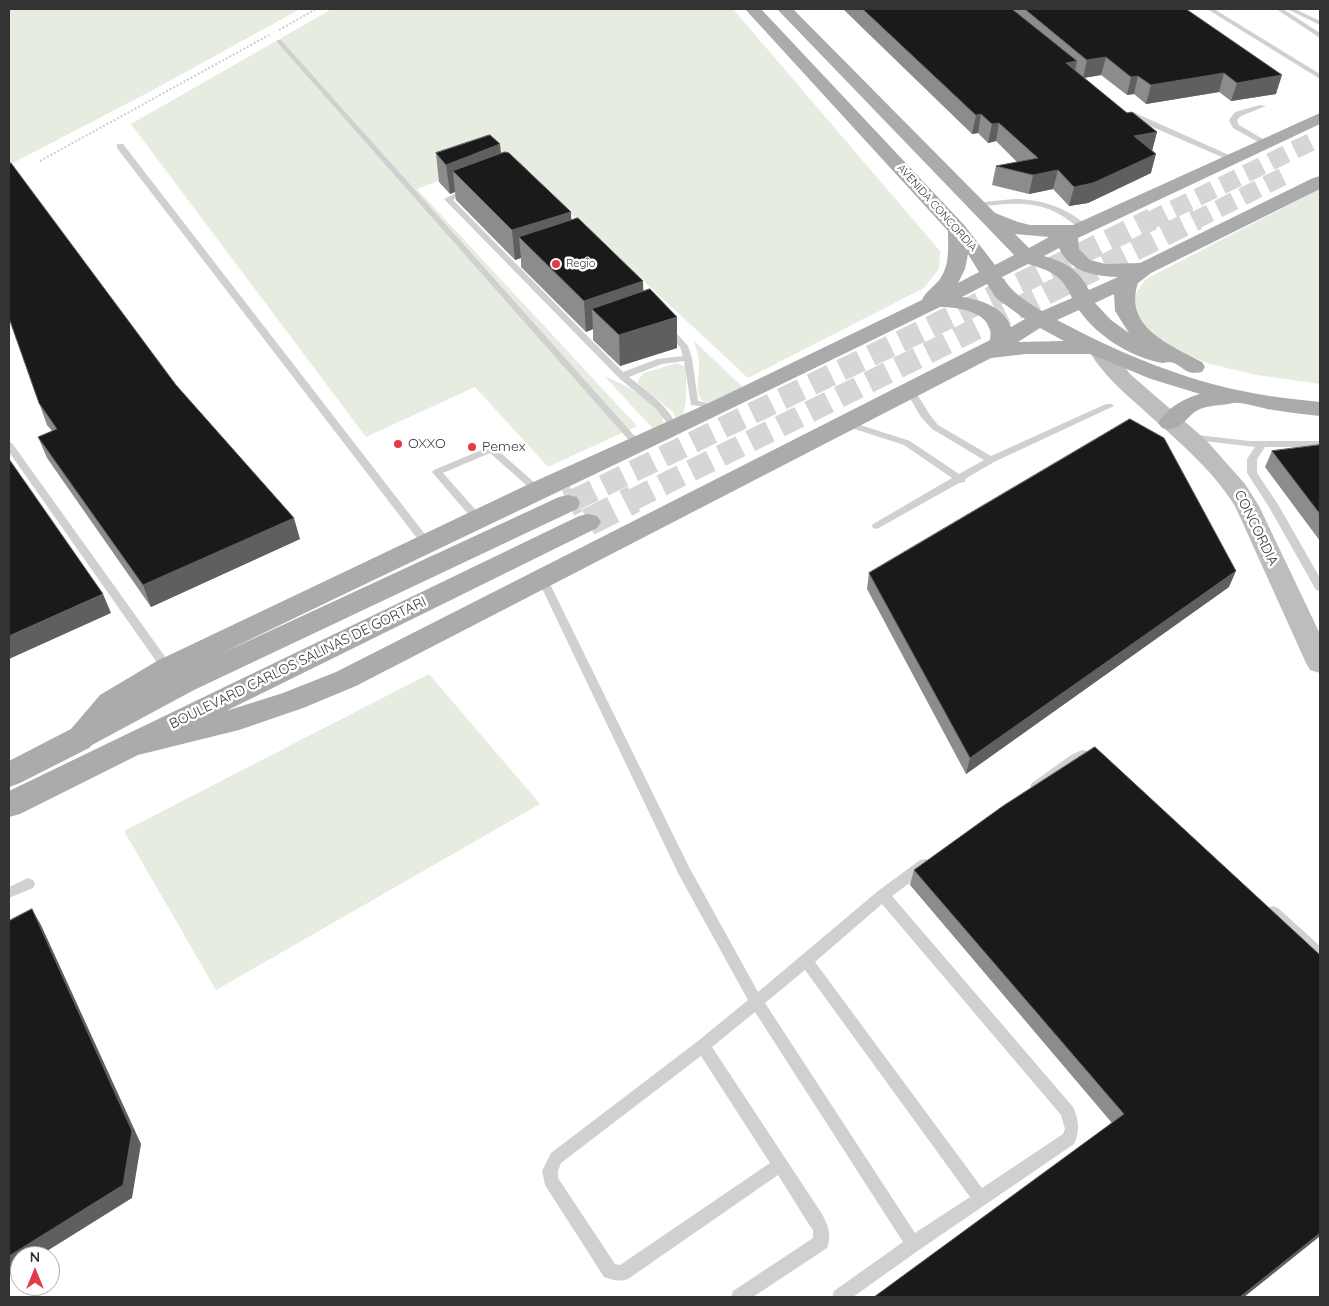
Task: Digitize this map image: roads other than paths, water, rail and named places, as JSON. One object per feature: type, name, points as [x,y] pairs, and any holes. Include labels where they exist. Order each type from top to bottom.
[{"type":"main road","name":"AVENIDA CONCORDIA","points":[[753,9],[958,230],[978,254],[1003,294],[1012,302],[1097,349],[1134,366],[1190,385],[1247,399],[1320,409]]},
{"type":"main road","name":"AVENIDA CONCORDIA","points":[[785,9],[1027,257],[1063,271],[1075,283],[1086,306],[1099,321],[1133,344],[1194,368],[1234,379],[1320,391]]},
{"type":"main road","points":[[79,740],[96,717],[109,704],[122,694],[167,668],[538,490],[719,407],[1027,257],[1077,230],[1320,118]]},
{"type":"main road","points":[[128,746],[183,735],[290,703],[316,693],[992,348],[1041,319],[1320,182]]},
{"type":"main road","points":[[977,207],[1009,226],[1032,232],[1077,230]]},
{"type":"main road","points":[[931,303],[946,287],[955,271],[958,261],[958,230]]},
{"type":"main road","points":[[1077,230],[1068,248],[1071,254],[1085,265],[1099,270],[1136,274]]},
{"type":"main road","points":[[1136,274],[1124,299],[1125,310],[1134,326],[1158,346],[1194,368]]},
{"type":"main road","points":[[931,303],[966,303],[990,314],[999,324],[1002,332],[992,348]]},
{"type":"main road","points":[[992,348],[1097,349]]},
{"type":"main road","points":[[1174,426],[1182,409],[1194,402],[1214,399],[1247,399]]},
{"type":"main road","name":"BOULEVARD CARLOS SALINAS DE GORTARI","points":[[9,775],[79,740],[184,683],[568,503]]},
{"type":"main road","name":"BOULEVARD CARLOS SALINAS DE GORTARI","points":[[9,805],[588,522]]},
{"type":"street","name":"CONCORDIA","points":[[1097,349],[1113,370],[1212,460],[1240,494],[1320,663]]},
{"type":"street","points":[[1134,366],[1174,426]]},
{"type":"lane","points":[[1210,9],[1320,77]]},
{"type":"lane","points":[[1279,9],[1320,36]]},
{"type":"lane","points":[[1290,9],[1320,23]]},
{"type":"lane","points":[[279,41],[637,444]]},
{"type":"lane","points":[[1262,106],[1238,114],[1233,120],[1236,126],[1266,144]]},
{"type":"lane","points":[[1120,109],[1234,159]]},
{"type":"lane","points":[[120,146],[427,544]]},
{"type":"lane","points":[[482,186],[448,199],[587,336],[622,376],[657,406],[669,419],[673,428]]},
{"type":"lane","points":[[977,207],[1022,202],[1041,204],[1054,208],[1077,230]]},
{"type":"lane","points":[[659,320],[684,346],[688,358],[694,403],[719,407]]},
{"type":"lane","points":[[622,376],[660,361],[688,358]]},
{"type":"lane","points":[[910,390],[934,427],[992,460]]},
{"type":"lane","points":[[877,526],[992,460],[1109,406]]},
{"type":"lane","points":[[845,423],[907,443],[960,480]]},
{"type":"lane","points":[[1174,426],[1262,444],[1320,444]]},
{"type":"lane","points":[[1262,444],[1252,459],[1252,473],[1274,506],[1320,587]]},
{"type":"lane","points":[[9,445],[167,668]]},
{"type":"lane","points":[[478,519],[437,472],[491,449],[538,490]]},
{"type":"lane","points":[[542,578],[684,871],[756,1001],[913,1244]]},
{"type":"lane","points":[[1027,792],[1082,755],[1096,756],[1108,765]]},
{"type":"lane","points":[[779,1166],[622,1273],[610,1271],[550,1180],[550,1171],[556,1158],[703,1046],[882,895],[939,855]]},
{"type":"lane","points":[[9,893],[28,884]]},
{"type":"lane","points":[[840,1297],[913,1244],[1069,1139],[1072,1129],[1068,1112],[882,895]]},
{"type":"lane","points":[[1262,902],[1320,954]]},
{"type":"lane","points":[[806,961],[980,1198]]},
{"type":"lane","points":[[703,1046],[821,1229],[821,1242],[739,1297]]},
{"type":"tunnel","points":[[1149,221],[1317,139]]},
{"type":"tunnel","points":[[1194,221],[1286,175]]},
{"type":"tunnel","points":[[574,500],[1152,219]]},
{"type":"tunnel","points":[[632,500],[1197,219]]},
{"type":"tunnel","points":[[568,503],[574,500]]},
{"type":"tunnel","points":[[588,522],[632,500]]},
{"type":"place","name":"Regio","points":[[556,264]]},
{"type":"place","name":"OXXO","points":[[398,444]]},
{"type":"place","name":"Pemex","points":[[472,447]]}]
